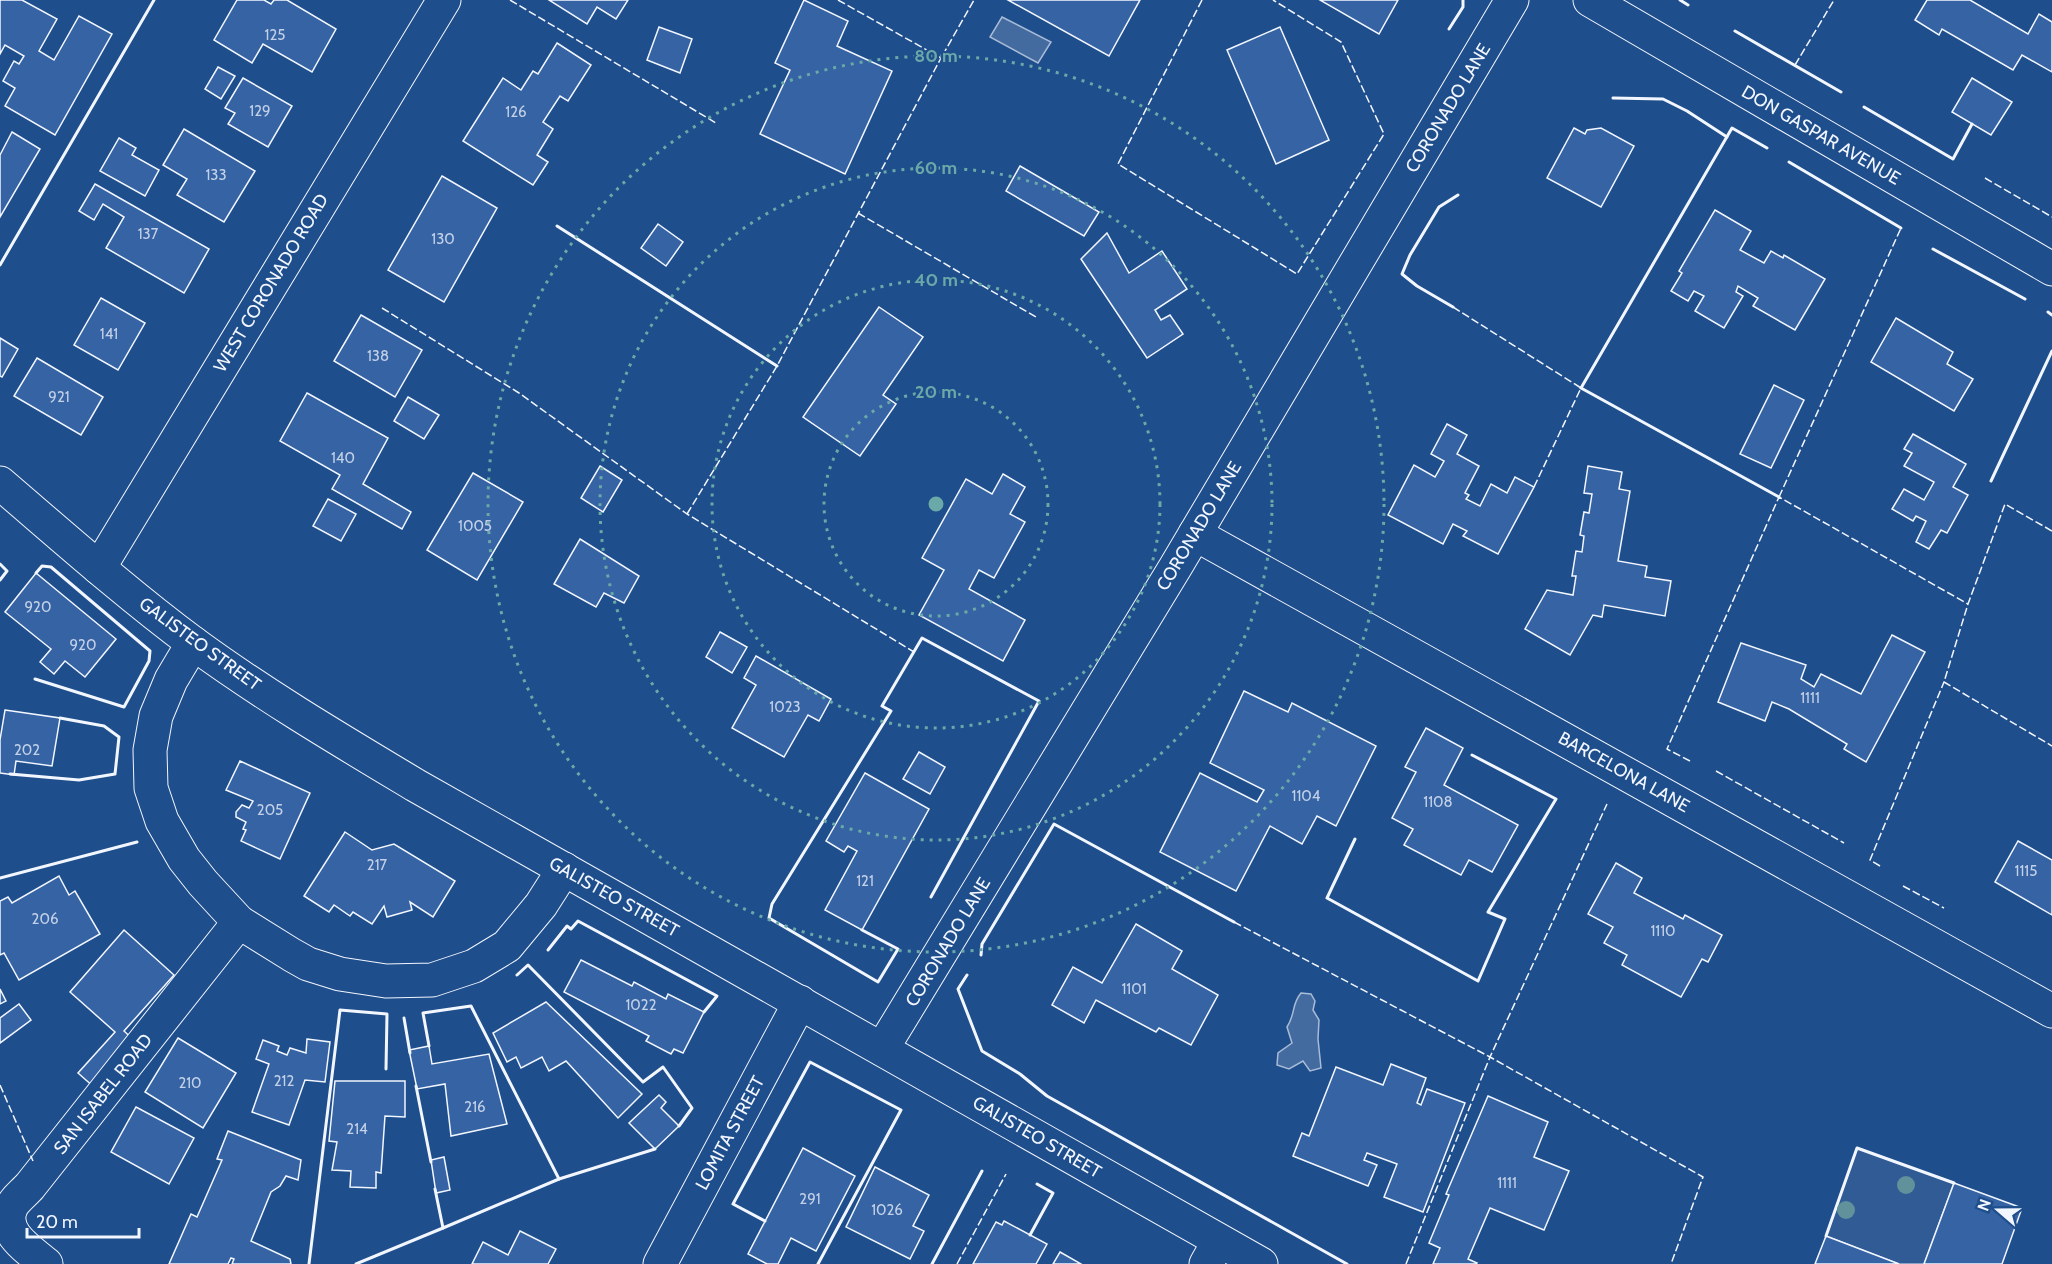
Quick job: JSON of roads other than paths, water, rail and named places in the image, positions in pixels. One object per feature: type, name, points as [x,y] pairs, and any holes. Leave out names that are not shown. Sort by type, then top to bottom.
[{"type":"street","name":"WEST CORONADO ROAD","points":[[99,568],[444,0]]},
{"type":"street","name":"CORONADO LANE","points":[[882,1049],[1195,534],[1512,0]]},
{"type":"street","name":"DON GASPAR AVENUE","points":[[1590,0],[2052,269]]},
{"type":"street","name":"GALISTEO STREET","points":[[0,483],[99,568],[193,643],[368,757],[882,1049],[1213,1252],[1261,1264]]},
{"type":"street","name":"BARCELONA LANE","points":[[1195,534],[2052,1011]]},
{"type":"street","points":[[193,643],[171,680],[156,716],[150,750],[152,788],[162,821],[184,859],[239,922],[308,964],[340,974],[386,981],[432,980],[474,966],[507,946],[541,905],[564,869]]},
{"type":"street","name":"SAN ISABEL ROAD","points":[[46,1264],[14,1237],[8,1220],[10,1208],[30,1186],[239,922]]},
{"type":"street","name":"LOMITA STREET","points":[[660,1264],[800,1002]]}]
